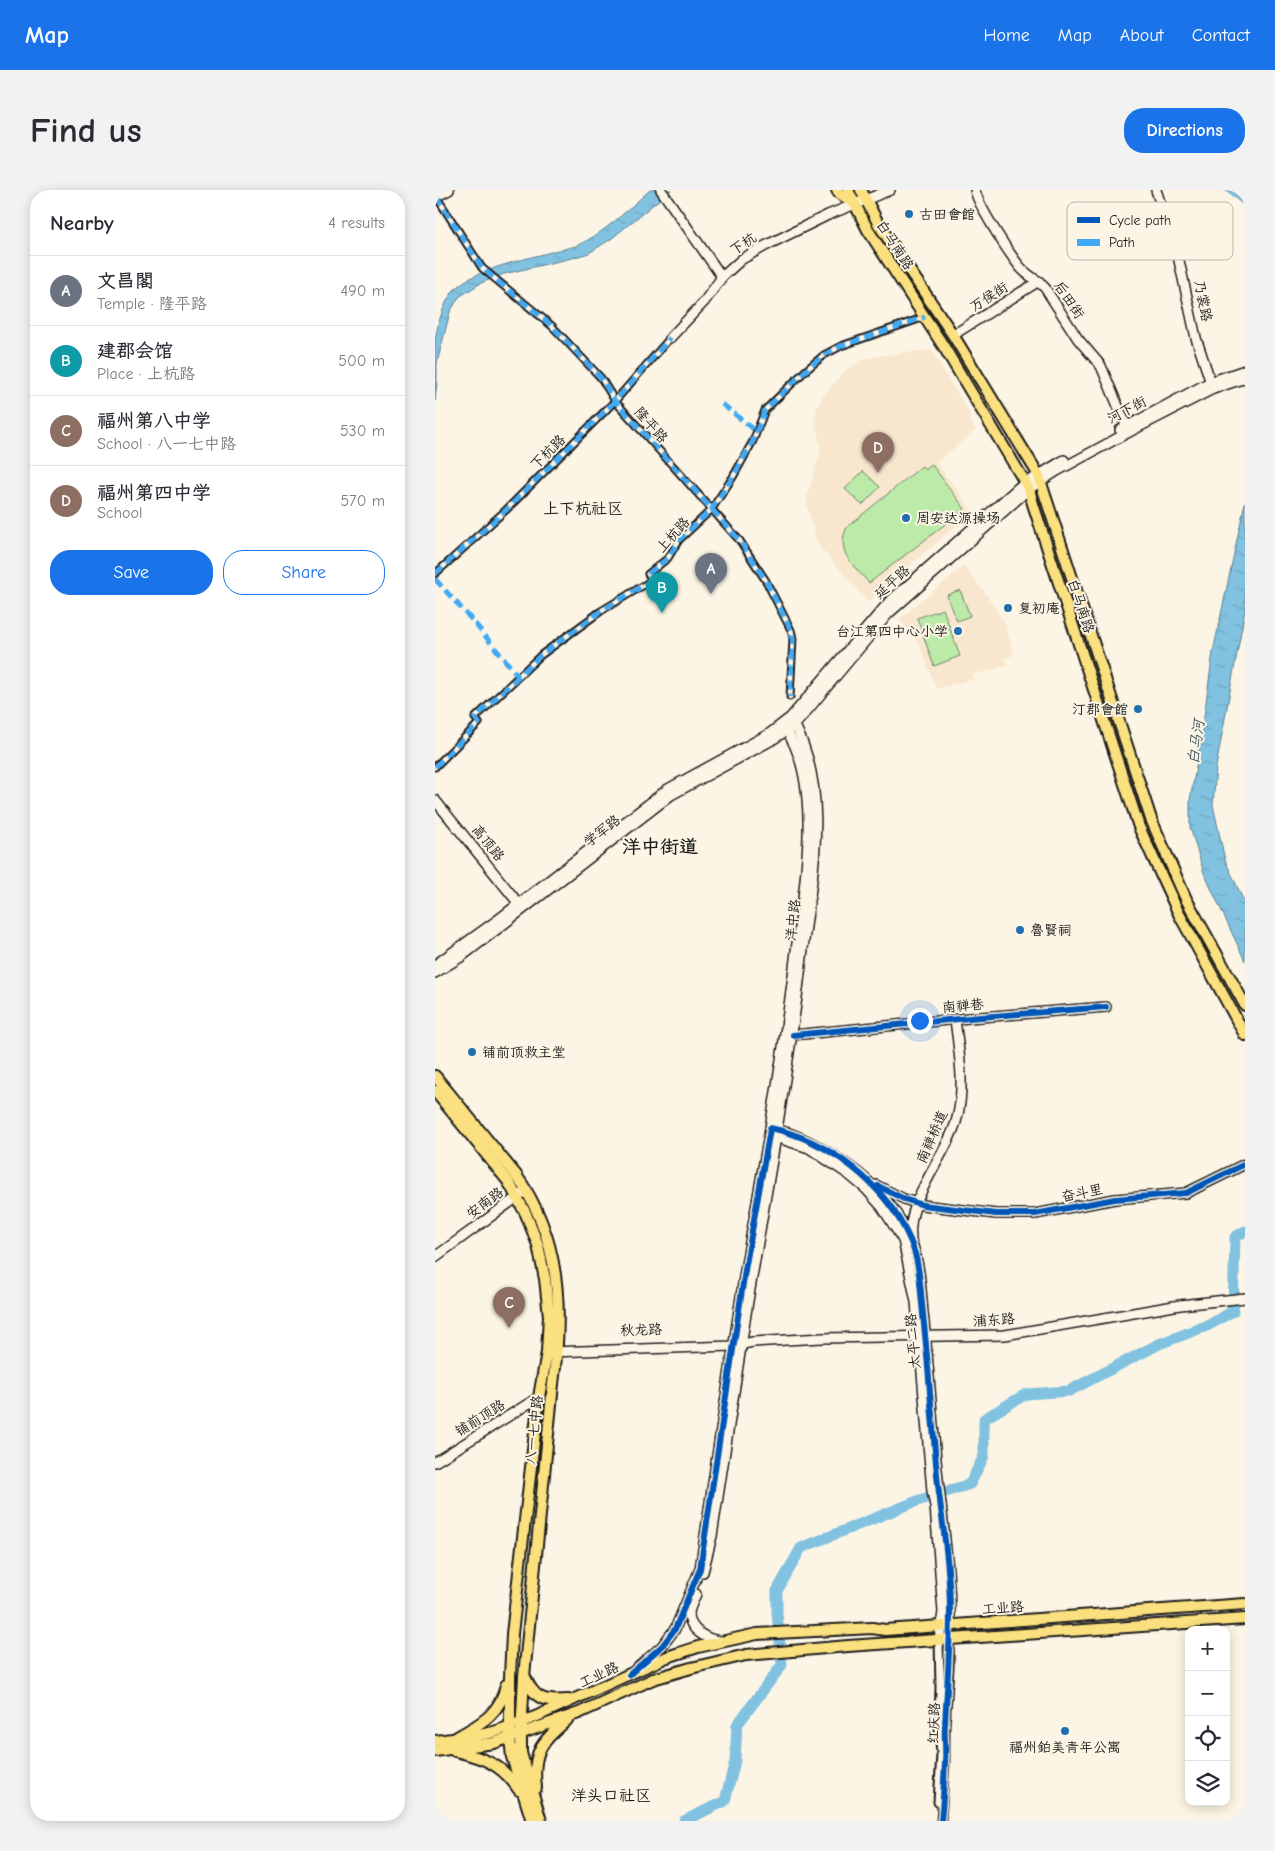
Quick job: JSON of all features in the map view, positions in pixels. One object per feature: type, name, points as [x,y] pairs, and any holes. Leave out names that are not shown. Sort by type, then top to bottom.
[{"type":"main road","points":[[837,190],[855,203]]},
{"type":"main road","name":"白马南路","points":[[848,190],[868,230],[925,317],[1028,485],[1139,828],[1179,914],[1245,1035]]},
{"type":"main road","points":[[865,193],[879,225],[953,335],[1040,477],[1151,819],[1186,899],[1244,1002]]},
{"type":"main road","name":"八一七中路","points":[[435,1076],[517,1175],[522,1193]]},
{"type":"main road","name":"八一七中路","points":[[435,1091],[508,1181],[522,1193],[539,1217],[548,1240],[554,1268],[559,1306],[553,1349],[553,1384],[521,1722],[521,1753],[540,1816]]},
{"type":"main road","name":"八一七中路","points":[[532,1821],[512,1756],[510,1738],[510,1677],[512,1634],[539,1397],[553,1349]]},
{"type":"main road","name":"工业路","points":[[435,1741],[471,1738],[510,1726],[577,1700],[667,1657],[698,1647],[757,1634],[872,1628],[885,1630],[1245,1604]]},
{"type":"main road","name":"工业路","points":[[435,1752],[510,1738],[579,1713],[653,1679],[746,1655],[1245,1619]]},
{"type":"main road","points":[[524,1676],[534,1692],[544,1700],[577,1700]]},
{"type":"main road","points":[[454,1739],[491,1716],[501,1701],[510,1677]]},
{"type":"main road","points":[[540,1816],[534,1777],[535,1758],[549,1736],[567,1720],[579,1713]]},
{"type":"main road","points":[[452,1750],[496,1765],[513,1780],[523,1796]]},
{"type":"street","points":[[435,196],[449,190]]},
{"type":"street","points":[[661,190],[722,277]]},
{"type":"street","name":"下杭","points":[[670,338],[704,302],[722,277],[742,259],[828,214],[855,203],[865,193],[890,190]]},
{"type":"street","name":"后田街","points":[[975,190],[979,203],[1015,260],[1028,274],[1039,281],[1052,297],[1078,339],[1099,361],[1127,429]]},
{"type":"street","name":"乃裳路","points":[[1156,190],[1160,202]]},
{"type":"street","name":"隆平路","points":[[435,196],[482,268],[552,326],[601,378],[615,401],[744,546],[766,581],[791,630],[793,644],[790,697]]},
{"type":"street","name":"乃裳路","points":[[1179,260],[1196,338],[1211,386]]},
{"type":"street","name":"万侯街","points":[[953,335],[1039,281]]},
{"type":"street","name":"上杭路","points":[[435,768],[479,723],[475,718],[535,660],[601,611],[649,582],[651,578],[649,574],[668,558],[679,540],[711,510],[733,477],[753,441],[765,410],[805,371],[841,346],[925,317]]},
{"type":"street","name":"下杭路","points":[[435,574],[506,510],[615,401],[670,338]]},
{"type":"street","name":"河下街","points":[[1028,485],[1127,429],[1245,370]]},
{"type":"street","name":"河下街","points":[[1211,386],[1245,378]]},
{"type":"street","name":"延平路","points":[[789,724],[881,610],[1028,485]]},
{"type":"street","name":"学军路","points":[[435,965],[519,904],[668,789],[789,724]]},
{"type":"street","name":"学军路","points":[[435,973],[461,957],[671,796],[789,724]]},
{"type":"street","name":"洋中路","points":[[773,1132],[793,1035],[816,835],[815,803],[807,757],[789,724]]},
{"type":"street","name":"洋中路","points":[[773,1132],[808,845],[803,778],[789,724]]},
{"type":"street","name":"高顶路","points":[[435,800],[519,904]]},
{"type":"street","name":"南禅巷","points":[[793,1035],[955,1019],[1106,1007]]},
{"type":"street","name":"南禅桥道","points":[[912,1244],[911,1225],[917,1204],[951,1137],[959,1110],[961,1077],[955,1019]]},
{"type":"street","points":[[629,1675],[663,1646],[675,1629],[699,1569],[773,1132]]},
{"type":"street","name":"太平二路","points":[[773,1132],[796,1135],[815,1143],[867,1180],[884,1197],[895,1212],[912,1244],[919,1270],[922,1337],[945,1626]]},
{"type":"street","name":"太平二路","points":[[773,1132],[809,1148],[840,1168],[866,1189],[888,1215],[903,1240],[922,1337]]},
{"type":"street","name":"奋斗里","points":[[867,1180],[917,1204],[996,1214],[1035,1214],[1115,1199],[1186,1193],[1245,1164]]},
{"type":"street","name":"安南路","points":[[435,1257],[522,1193]]},
{"type":"street","name":"浦东路","points":[[737,1343],[838,1337],[922,1337],[1016,1333],[1180,1305],[1244,1298]]},
{"type":"street","points":[[726,1641],[713,1641],[704,1636],[695,1629],[689,1614],[707,1560],[737,1343]]},
{"type":"street","name":"秋龙路","points":[[553,1349],[737,1343]]},
{"type":"street","name":"铺前顶路","points":[[435,1462],[539,1397]]},
{"type":"street","name":"太平二路","points":[[935,1489],[943,1514],[945,1626]]},
{"type":"street","points":[[939,1640],[945,1626]]},
{"type":"street","name":"红庆路","points":[[941,1821],[950,1639],[945,1626]]},
{"type":"street","name":"红庆路","points":[[936,1821],[941,1754],[939,1728],[939,1640]]},
{"type":"shaded area","points":[[931,350],[969,413],[970,421],[976,430],[936,463],[973,511],[868,602],[818,545],[807,506],[807,496],[820,453],[815,418],[816,410],[822,397],[847,369],[861,360],[877,356]]},
{"type":"shaded area","name":"台江第四中心小学","points":[[964,566],[983,590],[1006,625],[1014,655],[1005,658],[1007,666],[973,675],[974,679],[936,689],[919,643],[899,619]]},
{"type":"green space","name":"周安达源操场","points":[[932,465],[965,509],[869,583],[847,558],[844,551],[844,536],[847,527],[922,466],[925,470]]},
{"type":"green space","points":[[863,471],[880,487],[862,505],[845,489]]},
{"type":"green space","points":[[960,590],[970,616],[957,621],[947,595]]},
{"type":"green space","points":[[943,609],[960,656],[934,666],[917,618]]},
{"type":"water","points":[[650,190],[671,190],[611,239],[589,253],[504,274],[481,283],[459,297],[450,312],[437,363],[435,401],[436,333],[445,305],[457,287],[466,280],[496,268],[576,246],[587,241],[606,228]]},
{"type":"water","points":[[1225,190],[1245,190],[1245,206]]},
{"type":"water","points":[[1245,502],[1245,610],[1216,767],[1213,805],[1225,860],[1245,904],[1245,961],[1204,873],[1190,827],[1190,800],[1213,652]]},
{"type":"waterway","points":[[684,1821],[725,1801],[735,1761],[737,1725],[782,1665],[777,1591],[801,1548],[917,1501],[970,1484],[984,1456],[984,1419],[1026,1394],[1069,1391],[1159,1344],[1209,1325],[1233,1311],[1235,1237],[1245,1231]]},
{"type":"marked path","points":[[436,196],[482,268],[552,326],[601,378],[615,401],[740,541],[766,581],[791,630],[793,638],[790,697]]},
{"type":"marked path","points":[[435,767],[479,723],[475,718],[541,655],[601,611],[649,582],[651,578],[648,574],[668,558],[679,540],[711,510],[733,477],[753,441],[765,410],[805,371],[824,355],[841,346],[925,317]]},
{"type":"marked path","points":[[435,574],[506,510],[615,401],[670,338]]},
{"type":"marked path","points":[[722,404],[756,431]]},
{"type":"marked path","points":[[435,579],[518,676]]},
{"type":"cycle path","points":[[793,1035],[1106,1007]]},
{"type":"cycle path","points":[[629,1675],[662,1646],[675,1629],[700,1569],[745,1270],[770,1128],[792,1134],[834,1154],[871,1184],[900,1220],[910,1240],[917,1263],[921,1288],[937,1474],[950,1596],[941,1821]]},
{"type":"cycle path","points":[[878,1186],[904,1199],[923,1205],[996,1214],[1035,1214],[1115,1199],[1186,1193],[1245,1164]]},
{"type":"place","name":"古田會館","points":[[909,214]]},
{"type":"place","name":"福州第四中学","points":[[878,473]]},
{"type":"place","name":"周安达源操场","points":[[906,518]]},
{"type":"place","name":"文昌閣","points":[[711,594]]},
{"type":"place","name":"复初庵","points":[[1008,608]]},
{"type":"place","name":"建郡会馆","points":[[662,613]]},
{"type":"place","name":"台江第四中心小学","points":[[958,631]]},
{"type":"place","name":"汀郡會館","points":[[1138,709]]},
{"type":"place","name":"魯賢祠","points":[[1020,930]]},
{"type":"place","name":"铺前顶救主堂","points":[[472,1052]]},
{"type":"place","name":"福州第八中学","points":[[509,1328]]},
{"type":"place","name":"福州鉑美青年公寓","points":[[1065,1731]]},
{"type":"district","name":"上下杭社区","points":[[583,509]]},
{"type":"district","name":"洋中街道","points":[[660,847]]},
{"type":"district","name":"洋头口社区","points":[[611,1796]]},
{"type":"water label","name":"白马河","points":[[1196,742]]}]
